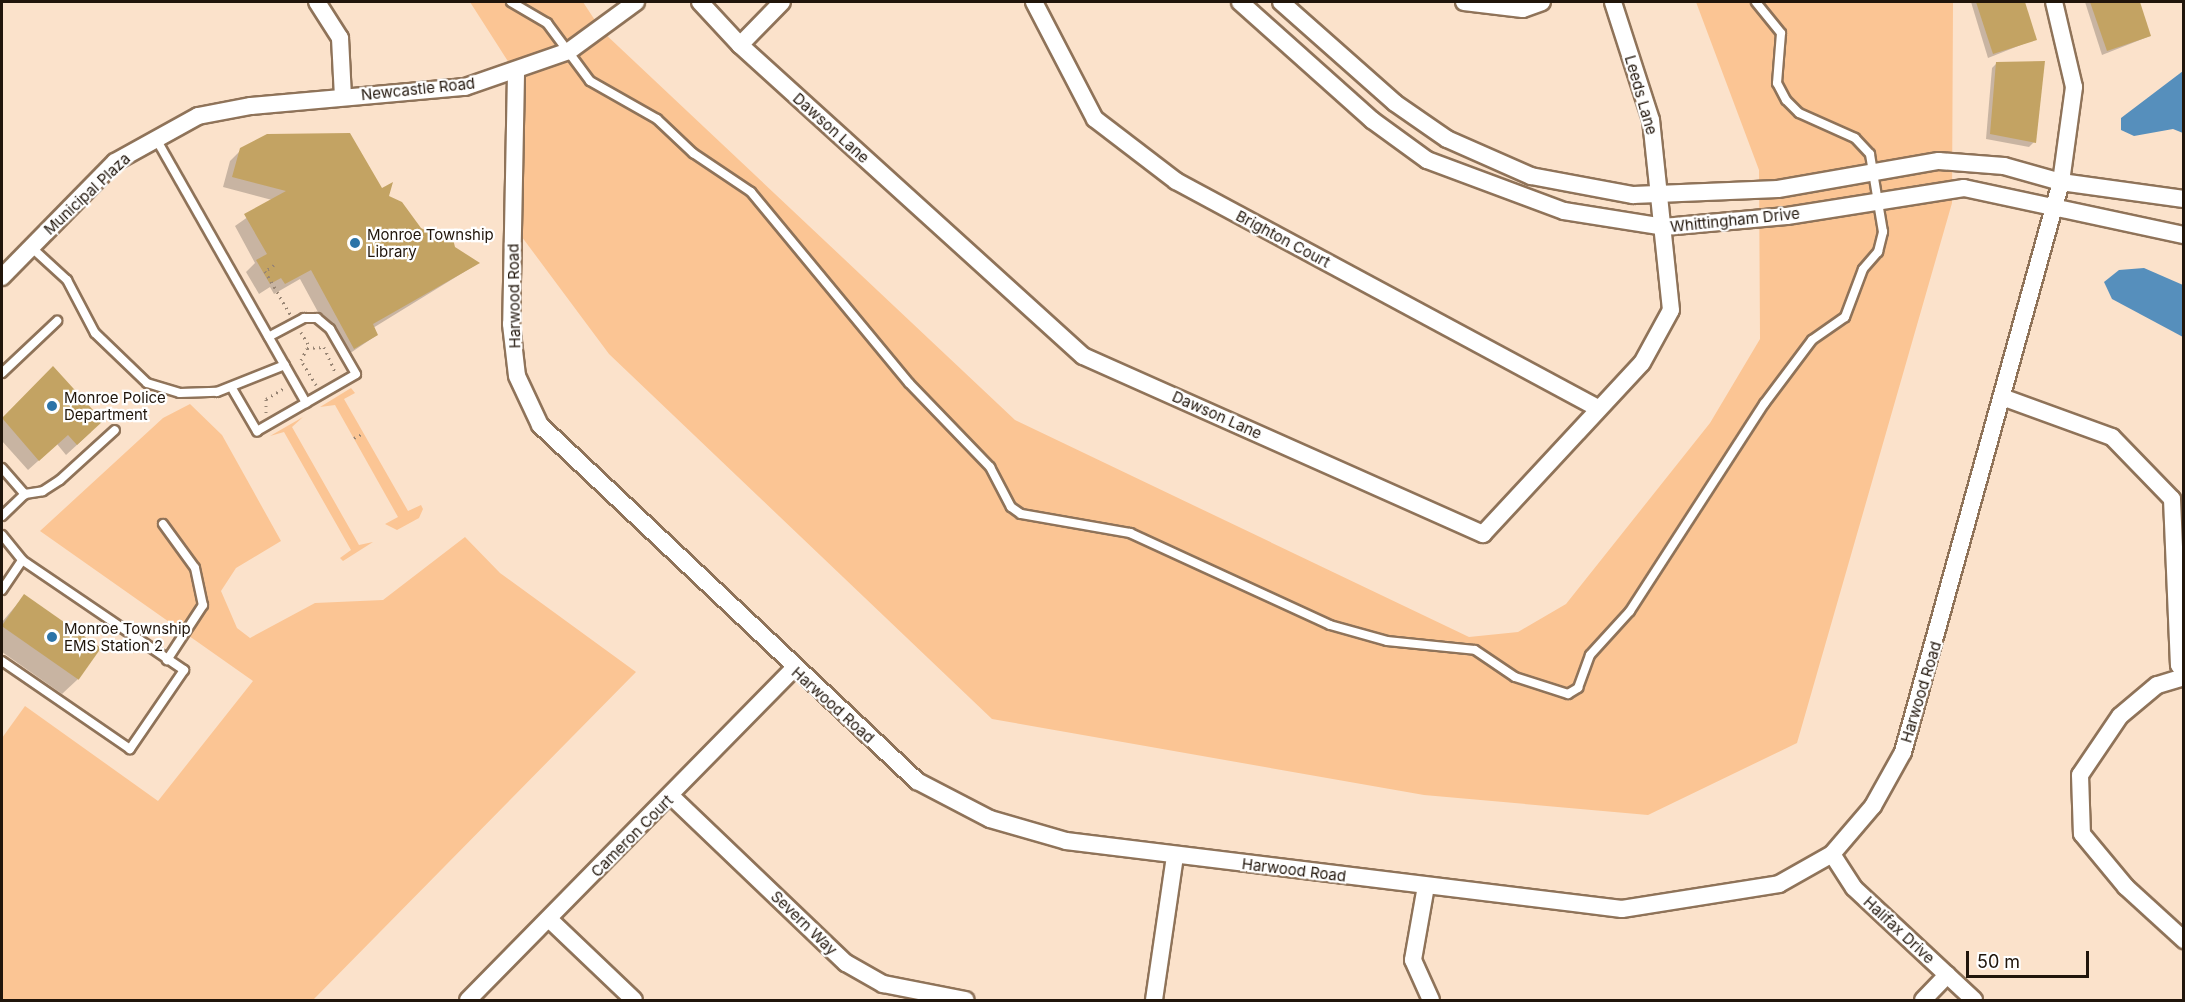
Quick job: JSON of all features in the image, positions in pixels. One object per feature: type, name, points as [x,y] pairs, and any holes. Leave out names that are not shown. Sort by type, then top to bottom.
[{"type":"street","name":"Newcastle Road","points":[[250,106],[465,87],[516,74],[567,52],[636,2]]},
{"type":"street","name":"Dawson Lane","points":[[700,2],[740,45],[1083,356],[1483,534],[1597,408],[1642,363],[1671,310],[1664,227]]},
{"type":"street","points":[[740,45],[782,2]]},
{"type":"street","name":"Brighton Court","points":[[1035,2],[1095,119],[1176,181],[1597,408]]},
{"type":"street","name":"Whittingham Drive","points":[[1240,2],[1372,120],[1427,160],[1564,211],[1664,227],[1964,188],[2184,235]]},
{"type":"street","name":"Whittingham Drive","points":[[1281,2],[1395,103],[1447,140],[1532,176],[1633,195],[1662,194],[1778,189],[1872,170],[1939,161],[2004,166],[2061,182],[2184,199]]},
{"type":"street","points":[[1464,2],[1523,9],[1542,2]]},
{"type":"street","name":"Leeds Lane","points":[[1612,2],[1651,120],[1662,194],[1664,227]]},
{"type":"street","name":"Harwood Road","points":[[516,74],[511,324],[517,376],[540,425],[793,669],[917,781],[990,819],[1066,841],[1622,909],[1779,884],[1832,854],[1873,806],[1903,752],[2061,182],[2074,87],[2054,2]]},
{"type":"street","points":[[324,4],[340,38],[343,97]]},
{"type":"street","name":"Municipal Plaza","points":[[2,277],[115,162],[154,136],[198,116],[250,106]]},
{"type":"street","points":[[2001,397],[2112,437],[2172,499],[2179,665],[2184,672]]},
{"type":"street","name":"Cameron Court","points":[[468,1000],[671,796],[793,669]]},
{"type":"street","points":[[2184,677],[2157,685],[2120,716],[2080,775],[2082,834],[2126,887],[2184,940]]},
{"type":"street","name":"Severn Way","points":[[671,796],[846,963],[883,984],[965,1000]]},
{"type":"street","name":"Halifax Drive","points":[[1832,854],[1854,888],[1974,1000]]},
{"type":"street","points":[[1154,1000],[1175,856]]},
{"type":"street","points":[[1426,886],[1413,960],[1431,1000]]},
{"type":"street","points":[[549,920],[634,1000]]},
{"type":"street","points":[[1923,1000],[1947,975]]},
{"type":"lane","points":[[511,2],[547,23],[590,81],[657,119],[693,153],[751,192],[909,383],[990,467],[1011,507],[1021,514],[1130,533],[1330,625],[1388,640],[1475,650],[1515,677],[1562,693],[1578,688],[1590,655],[1630,611],[1770,395],[1812,340],[1838,325],[1852,307],[1863,269],[1881,242],[1870,154],[1855,138],[1799,112],[1786,100],[1777,83],[1781,33],[1756,2]]},
{"type":"lane","points":[[154,136],[306,403]]},
{"type":"lane","points":[[31,247],[68,280],[95,333],[147,383],[180,393],[233,390],[285,365]]},
{"type":"lane","points":[[233,390],[257,431],[356,374],[324,322],[309,317],[269,337]]},
{"type":"lane","points":[[2,373],[57,321]]},
{"type":"lane","points":[[2,516],[25,494],[44,491],[60,480],[115,430]]},
{"type":"lane","points":[[2,468],[25,494]]},
{"type":"lane","points":[[163,524],[195,568],[204,605],[167,660]]},
{"type":"lane","points":[[2,535],[22,560],[183,670],[130,749],[2,661]]},
{"type":"lane","points":[[2,590],[22,560]]},
{"type":"path","points":[[274,265],[265,271],[309,346]]},
{"type":"path","points":[[309,346],[302,360],[310,372],[318,395]]},
{"type":"path","points":[[309,346],[324,347],[329,366],[344,381]]},
{"type":"path","points":[[271,422],[266,399],[310,372]]},
{"type":"path","points":[[354,438],[364,433]]},
{"type":"shaded area","points":[[470,2],[583,2],[602,31],[1015,420],[1469,637],[1518,632],[1566,604],[1710,423],[1760,339],[1759,170],[1696,2],[1953,2],[1952,203],[1797,743],[1648,815],[1424,795],[992,719],[609,354],[513,225],[516,74]]},
{"type":"shaded area","points":[[351,388],[355,393],[344,399],[408,511],[421,505],[423,509],[419,518],[397,530],[385,524],[398,517],[335,405],[320,407]]},
{"type":"shaded area","points":[[190,404],[222,435],[281,541],[236,568],[221,591],[237,628],[250,638],[315,603],[383,600],[465,537],[500,573],[636,672],[313,1000],[2,1000],[2,738],[25,706],[158,801],[253,681],[40,531],[163,418]]},
{"type":"shaded area","points":[[303,417],[292,427],[359,545],[373,542],[343,561],[340,558],[351,550],[284,432],[270,436]]},
{"type":"water","points":[[2183,71],[2183,133],[2173,129],[2134,136],[2121,130],[2121,118]]},
{"type":"water","points":[[2144,268],[2183,285],[2183,337],[2112,299],[2104,282],[2119,270]]},
{"type":"building","points":[[1976,2],[2025,2],[2037,40],[1993,54]]},
{"type":"building","points":[[2090,2],[2140,2],[2151,36],[2107,51]]},
{"type":"building","points":[[2045,61],[2036,143],[1990,134],[1996,62]]},
{"type":"building","name":"Monroe Township Library","points":[[350,133],[382,188],[393,182],[389,196],[402,202],[421,228],[434,235],[452,235],[455,247],[480,263],[373,324],[378,335],[354,349],[311,270],[285,284],[281,278],[270,284],[256,260],[267,254],[244,214],[286,191],[232,177],[240,148],[267,134]]},
{"type":"building","name":"Monroe Police Department","points":[[53,366],[103,421],[77,445],[68,435],[39,461],[2,418]]},
{"type":"building","name":"Monroe Township EMS Station 2","points":[[24,594],[101,648],[79,680],[2,626]]},
{"type":"place","name":"Monroe Township Library","points":[[355,243]]},
{"type":"place","name":"Monroe Police Department","points":[[52,406]]},
{"type":"place","name":"Monroe Township EMS Station 2","points":[[52,637]]}]
